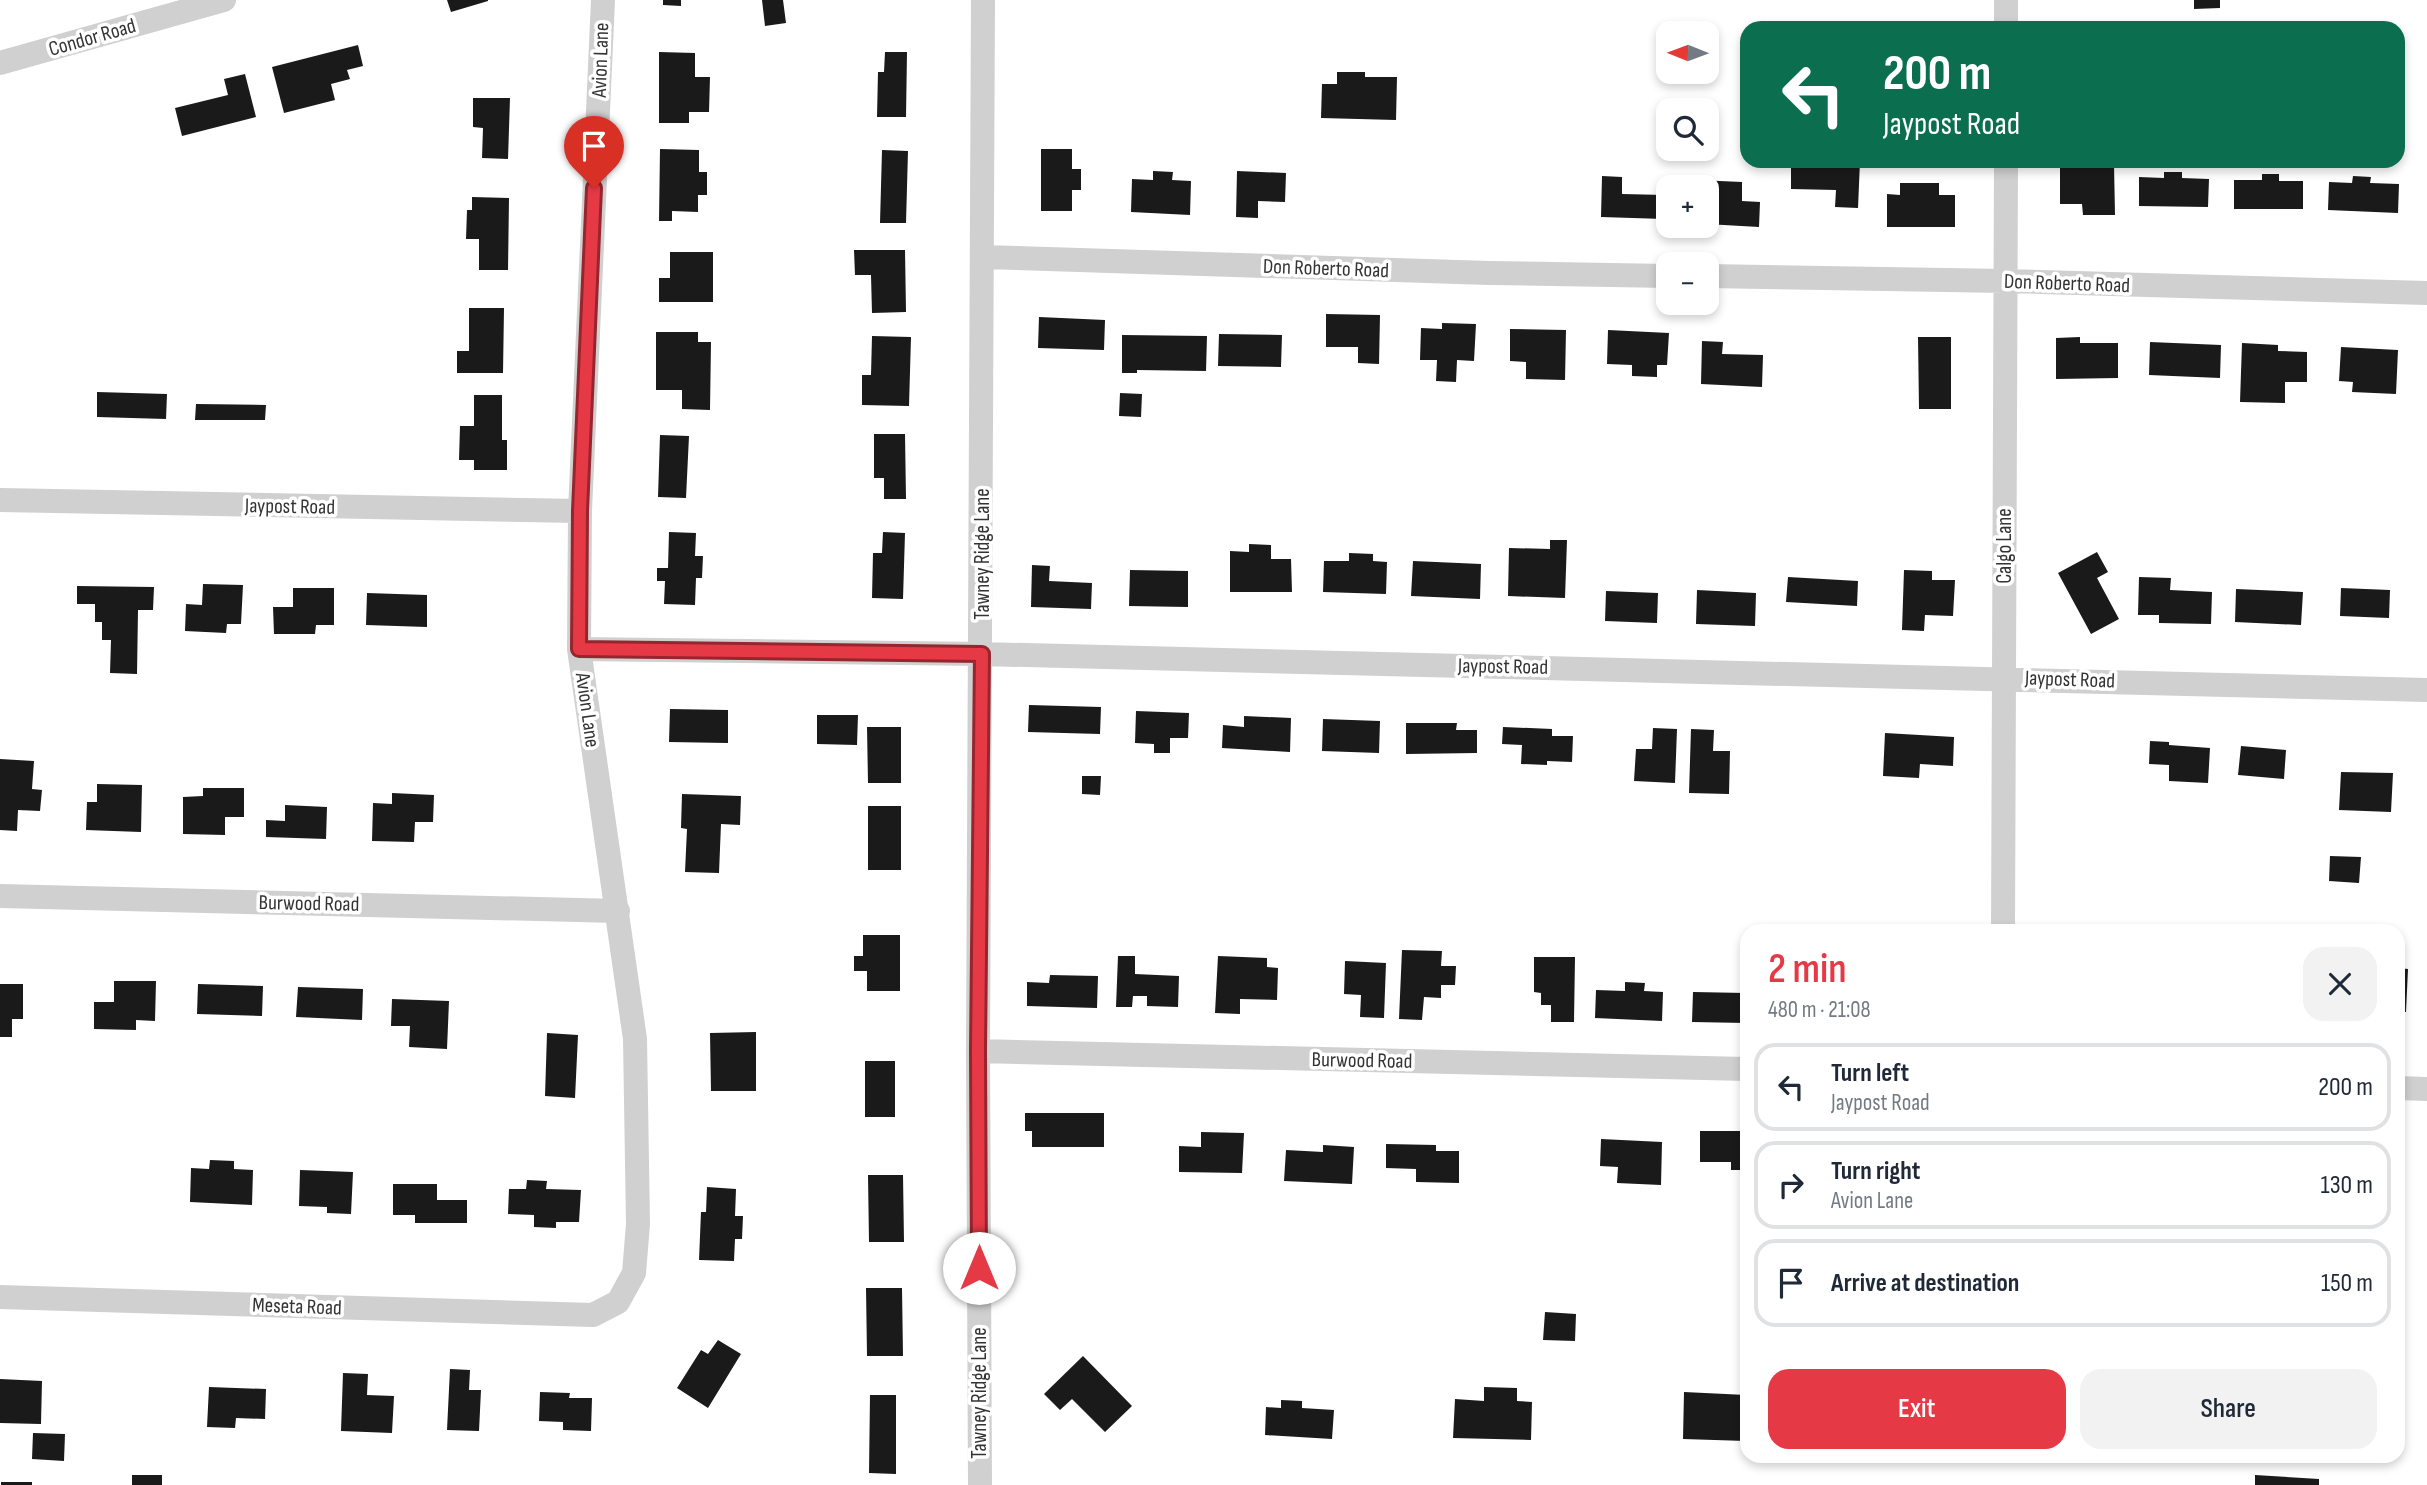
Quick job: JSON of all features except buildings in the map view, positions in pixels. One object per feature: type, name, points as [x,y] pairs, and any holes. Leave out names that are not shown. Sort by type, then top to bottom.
[{"type":"street","name":"Condor Road","points":[[0,63],[224,0]]},
{"type":"street","name":"Avion Lane","points":[[593,1315],[618,1301],[634,1273],[638,1224],[635,1039],[579,649],[580,511],[603,0]]},
{"type":"street","name":"Tawney Ridge Lane","points":[[980,1485],[978,1051],[984,257],[983,0]]},
{"type":"street","points":[[2006,0],[2006,21]]},
{"type":"street","name":"Calgo Lane","points":[[2003,924],[2006,168]]},
{"type":"street","name":"Don Roberto Road","points":[[984,257],[1656,276]]},
{"type":"street","name":"Don Roberto Road","points":[[1719,276],[2427,293]]},
{"type":"street","name":"Jaypost Road","points":[[0,500],[580,511]]},
{"type":"street","name":"Jaypost Road","points":[[579,649],[982,654],[2003,677],[2427,690]]},
{"type":"street","name":"Burwood Road","points":[[0,896],[618,911]]},
{"type":"street","name":"Burwood Road","points":[[978,1051],[1740,1069]]},
{"type":"street","points":[[2405,1088],[2427,1089]]},
{"type":"street","name":"Meseta Road","points":[[0,1297],[593,1315]]},
{"type":"route","points":[[594,188],[580,511],[579,649],[982,654],[979,1268]]}]
